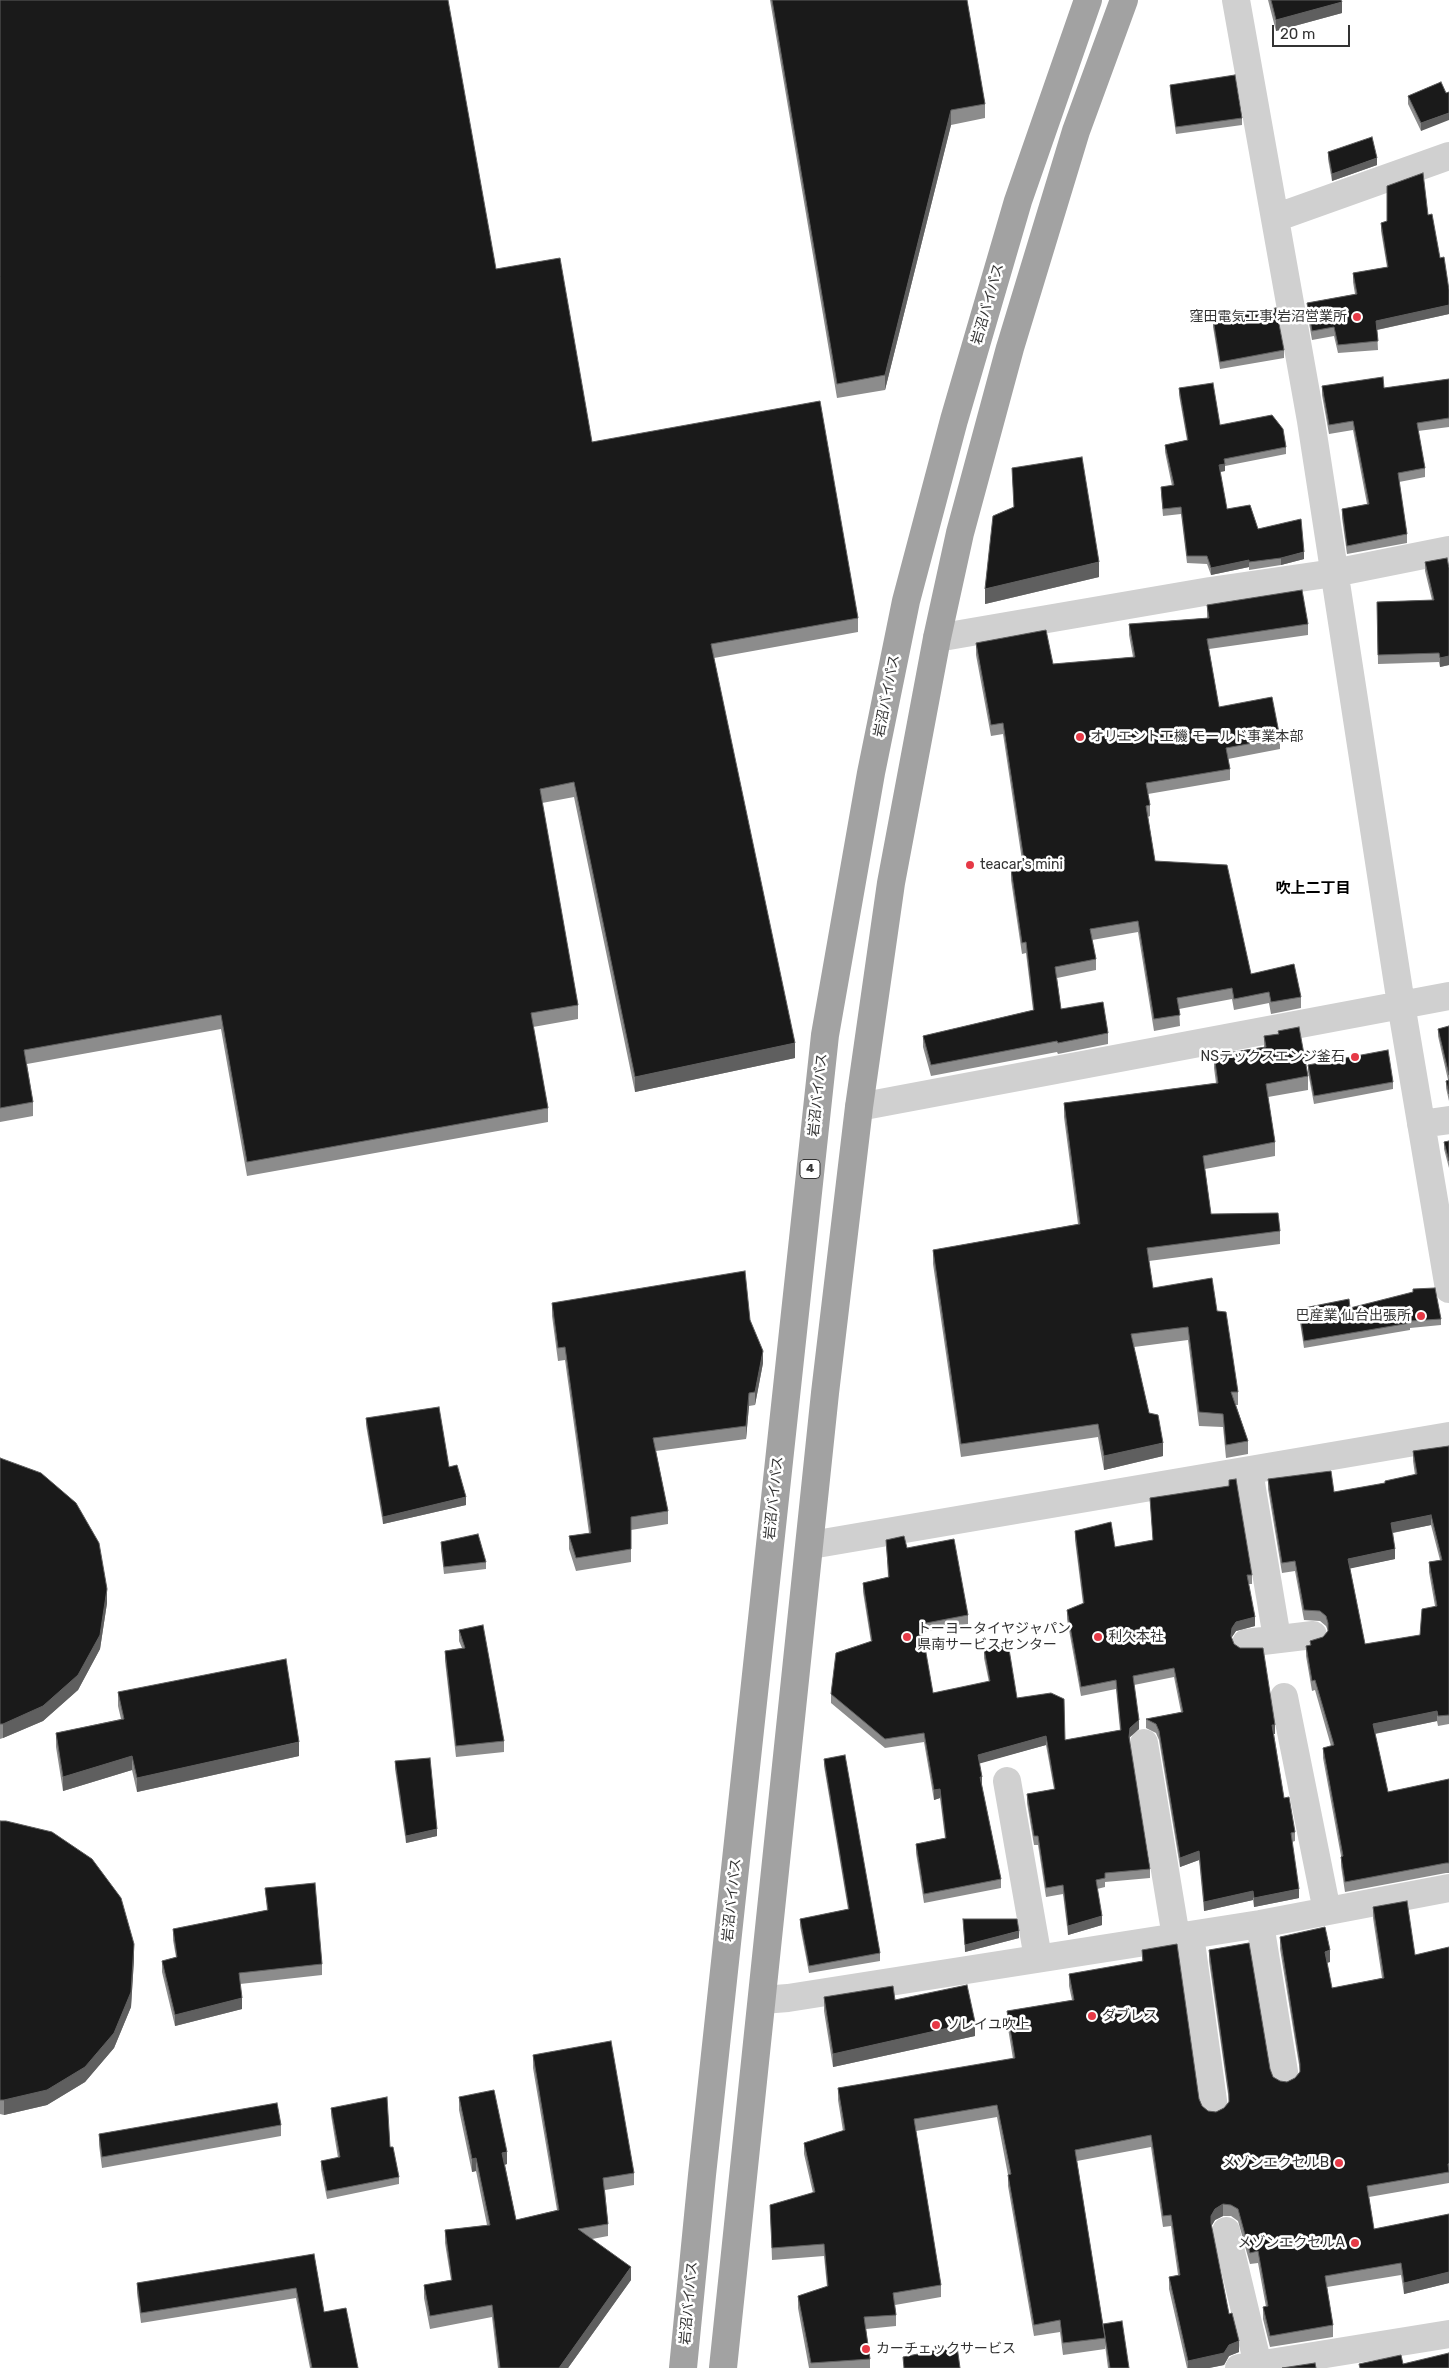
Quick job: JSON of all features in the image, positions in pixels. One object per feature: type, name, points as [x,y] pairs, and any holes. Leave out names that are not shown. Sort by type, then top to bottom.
[{"type":"highway","name":"岩沼バイパス","points":[[683,2368],[824,1035],[871,773],[906,601],[954,420],[1018,201],[1088,0]]},
{"type":"highway","points":[[723,2368],[811,1545],[825,1393],[859,1107],[891,883],[937,638],[960,533],[1010,348],[1076,131],[1124,0]]},
{"type":"street","points":[[1236,0],[1311,421],[1401,1004],[1421,1124],[1443,1223],[1449,1289]]},
{"type":"street","points":[[1275,218],[1449,156]]},
{"type":"street","points":[[937,638],[1200,593],[1334,573],[1449,550]]},
{"type":"street","points":[[859,1107],[1449,996]]},
{"type":"street","points":[[1421,1124],[1449,1120]]},
{"type":"street","points":[[811,1545],[1449,1436]]},
{"type":"street","points":[[1249,1471],[1277,1638]]},
{"type":"street","points":[[1246,1643],[1313,1635]]},
{"type":"street","points":[[1284,1697],[1328,1911]]},
{"type":"street","points":[[1144,1743],[1183,1936],[1214,2108]]},
{"type":"street","points":[[1007,1781],[1038,1958]]},
{"type":"street","points":[[762,2000],[788,1998],[1260,1924],[1449,1888]]},
{"type":"street","points":[[1260,1924],[1285,2078]]},
{"type":"street","points":[[1226,2231],[1244,2367],[1449,2334]]},
{"type":"building","points":[[0,0],[448,0],[496,269],[560,258],[592,442],[820,401],[858,618],[711,644],[795,1043],[635,1077],[574,782],[540,789],[578,1005],[531,1013],[548,1108],[247,1162],[221,1015],[24,1050],[33,1102],[0,1108]]},
{"type":"building","points":[[772,0],[967,0],[985,104],[951,110],[885,375],[837,384]]},
{"type":"building","points":[[1271,0],[1341,0],[1342,2],[1276,20]]},
{"type":"building","points":[[1235,75],[1242,118],[1176,127],[1170,85]]},
{"type":"building","points":[[1441,82],[1446,93],[1449,92],[1449,113],[1421,123],[1408,96]]},
{"type":"building","points":[[1372,137],[1377,158],[1332,174],[1328,152]]},
{"type":"building","points":[[1423,173],[1428,215],[1432,214],[1440,258],[1444,257],[1449,290],[1449,305],[1376,321],[1378,341],[1338,345],[1334,327],[1312,331],[1307,303],[1357,294],[1353,273],[1388,267],[1381,223],[1387,221],[1387,186]]},
{"type":"building","points":[[1276,308],[1284,350],[1220,362],[1213,319]]},
{"type":"building","points":[[1383,377],[1384,388],[1449,379],[1449,418],[1417,423],[1425,468],[1398,473],[1407,534],[1347,546],[1342,509],[1369,504],[1353,421],[1329,425],[1322,386]]},
{"type":"building","points":[[1213,383],[1220,425],[1272,415],[1283,429],[1286,447],[1224,459],[1225,464],[1219,465],[1227,509],[1250,505],[1258,529],[1301,519],[1304,552],[1281,558],[1249,562],[1249,560],[1211,568],[1207,556],[1187,556],[1181,507],[1163,509],[1161,487],[1174,485],[1165,445],[1188,440],[1179,388]]},
{"type":"building","points":[[1082,457],[1099,562],[985,589],[993,516],[1014,507],[1012,468]]},
{"type":"building","points":[[1447,558],[1449,568],[1449,656],[1440,658],[1439,653],[1378,655],[1377,602],[1434,600],[1425,562]]},
{"type":"building","points":[[1302,590],[1308,624],[1207,639],[1219,707],[1272,697],[1280,738],[1226,748],[1230,769],[1146,783],[1150,805],[1146,806],[1155,861],[1227,865],[1251,974],[1294,964],[1301,997],[1271,1002],[1269,992],[1234,999],[1232,988],[1177,998],[1180,1015],[1154,1019],[1138,921],[1090,929],[1096,959],[1055,967],[1061,1009],[1103,1002],[1108,1033],[931,1065],[923,1036],[1034,1010],[1026,942],[1022,943],[1011,869],[1025,867],[1003,723],[991,725],[976,643],[1046,630],[1053,664],[1135,657],[1129,624],[1209,618],[1207,605]]},
{"type":"building","points":[[1449,1026],[1449,1075],[1438,1029]]},
{"type":"building","points":[[1299,1027],[1308,1076],[1266,1084],[1275,1142],[1203,1156],[1211,1214],[1278,1213],[1280,1231],[1147,1248],[1153,1288],[1212,1278],[1217,1311],[1226,1312],[1238,1392],[1231,1392],[1248,1441],[1226,1445],[1223,1414],[1199,1412],[1188,1327],[1131,1334],[1149,1413],[1158,1415],[1163,1443],[1104,1456],[1098,1424],[961,1444],[933,1250],[1080,1224],[1064,1103],[1218,1083],[1214,1055],[1266,1047],[1264,1036],[1279,1034],[1278,1031]]},
{"type":"building","points":[[1388,1050],[1393,1082],[1314,1096],[1308,1065]]},
{"type":"building","points":[[1449,1080],[1449,1094],[1446,1081]]},
{"type":"building","points":[[1449,1141],[1449,1161],[1444,1142]]},
{"type":"building","points":[[745,1271],[750,1320],[763,1351],[755,1392],[749,1393],[746,1426],[653,1438],[668,1511],[631,1517],[631,1549],[576,1558],[569,1536],[591,1533],[565,1347],[558,1348],[552,1303]]},
{"type":"building","points":[[1435,1288],[1441,1319],[1409,1321],[1410,1323],[1304,1341],[1299,1309],[1349,1299],[1350,1308],[1413,1292],[1413,1289]]},
{"type":"building","points":[[439,1407],[449,1467],[457,1465],[466,1497],[383,1517],[366,1418]]},
{"type":"building","points":[[1449,1446],[1449,1715],[1438,1716],[1437,1711],[1373,1724],[1388,1792],[1449,1779],[1449,1863],[1345,1882],[1341,1857],[1343,1856],[1323,1748],[1334,1745],[1315,1680],[1312,1681],[1306,1646],[1311,1645],[1310,1641],[1323,1637],[1328,1631],[1328,1623],[1326,1616],[1320,1611],[1304,1610],[1295,1561],[1282,1563],[1268,1479],[1331,1471],[1334,1492],[1385,1483],[1385,1481],[1417,1474],[1413,1451]],"holes":[[[1431,1515],[1442,1560],[1429,1562],[1437,1606],[1422,1609],[1420,1635],[1365,1644],[1348,1559],[1395,1549],[1391,1523]]]},
{"type":"building","points":[[0,1458],[41,1473],[76,1503],[99,1543],[107,1589],[100,1635],[78,1675],[43,1706],[3,1724],[0,1724]]},
{"type":"building","points":[[1236,1479],[1252,1575],[1247,1575],[1255,1617],[1236,1622],[1232,1628],[1231,1636],[1234,1644],[1240,1648],[1263,1648],[1275,1725],[1272,1725],[1284,1798],[1289,1797],[1295,1832],[1291,1833],[1299,1889],[1254,1898],[1253,1891],[1204,1902],[1199,1851],[1180,1858],[1159,1731],[1156,1724],[1146,1719],[1183,1712],[1174,1668],[1133,1676],[1139,1720],[1130,1728],[1129,1737],[1150,1869],[1105,1873],[1105,1878],[1096,1880],[1102,1916],[1068,1926],[1063,1885],[1046,1888],[1038,1836],[1034,1836],[1027,1794],[1055,1789],[1046,1736],[978,1755],[982,1777],[980,1777],[1001,1879],[924,1894],[916,1844],[946,1838],[940,1789],[934,1790],[924,1733],[885,1739],[831,1694],[836,1653],[872,1641],[863,1583],[889,1577],[886,1540],[904,1536],[907,1548],[954,1539],[968,1615],[921,1624],[933,1693],[990,1681],[984,1649],[1008,1643],[1017,1698],[1051,1693],[1064,1699],[1065,1740],[1121,1730],[1116,1680],[1081,1687],[1067,1610],[1084,1603],[1075,1531],[1111,1522],[1115,1547],[1153,1540],[1150,1498],[1229,1486],[1229,1480]]},
{"type":"building","points":[[478,1534],[486,1562],[444,1567],[441,1542]]},
{"type":"building","points":[[483,1625],[504,1741],[456,1746],[445,1651],[465,1648],[459,1630]]},
{"type":"building","points":[[286,1659],[299,1742],[137,1778],[132,1756],[63,1777],[56,1733],[124,1719],[118,1692]]},
{"type":"building","points":[[845,1755],[880,1953],[809,1966],[800,1919],[849,1909],[824,1759]]},
{"type":"building","points":[[430,1758],[437,1829],[406,1836],[395,1761]]},
{"type":"building","points":[[0,1821],[52,1832],[92,1859],[121,1898],[134,1944],[131,1992],[114,2033],[85,2067],[47,2090],[4,2100],[0,2100]]},
{"type":"building","points":[[315,1883],[322,1964],[239,1973],[242,1998],[175,2015],[162,1961],[177,1957],[173,1929],[268,1910],[265,1888]]},
{"type":"building","points":[[1407,1901],[1415,1955],[1449,1947],[1449,2172],[1367,2186],[1374,2229],[1449,2214],[1449,2272],[1404,2283],[1401,2263],[1325,2276],[1333,2325],[1270,2336],[1263,2307],[1268,2306],[1258,2251],[1250,2253],[1238,2209],[1231,2205],[1223,2204],[1215,2209],[1211,2216],[1211,2223],[1229,2314],[1232,2313],[1239,2341],[1229,2345],[1224,2353],[1188,2361],[1169,2277],[1180,2275],[1171,2215],[1163,2216],[1151,2135],[1075,2150],[1105,2338],[1063,2343],[1060,2320],[1034,2325],[1008,2175],[1011,2174],[997,2105],[914,2119],[941,2285],[893,2293],[896,2315],[864,2317],[870,2359],[811,2363],[798,2296],[828,2286],[824,2244],[772,2248],[770,2205],[815,2192],[804,2143],[845,2130],[838,2088],[1015,2058],[1007,2011],[1074,2000],[1069,1974],[1143,1961],[1142,1950],[1177,1944],[1199,2099],[1202,2106],[1208,2111],[1216,2112],[1224,2108],[1229,2102],[1229,2094],[1209,1950],[1249,1943],[1270,2069],[1273,2077],[1287,2082],[1295,2078],[1300,2072],[1300,2064],[1280,1937],[1325,1927],[1330,1950],[1325,1952],[1332,1988],[1384,1978],[1373,1907]]},
{"type":"building","points":[[963,1919],[1017,1919],[1019,1931],[965,1945]]},
{"type":"building","points":[[967,1985],[975,2022],[833,2054],[824,1997],[893,1986],[895,2000]]},
{"type":"building","points":[[611,2041],[634,2173],[603,2178],[608,2224],[578,2229],[631,2267],[559,2368],[500,2368],[492,2305],[430,2316],[424,2285],[452,2280],[445,2230],[490,2225],[476,2158],[472,2159],[459,2097],[494,2090],[507,2152],[502,2153],[516,2220],[559,2210],[533,2055]]},
{"type":"building","points":[[387,2097],[390,2147],[393,2147],[399,2177],[327,2191],[321,2161],[340,2157],[331,2108]]},
{"type":"building","points":[[277,2103],[281,2125],[102,2157],[99,2134]]},
{"type":"building","points":[[314,2254],[324,2312],[346,2308],[358,2368],[312,2368],[296,2288],[141,2313],[137,2283]]},
{"type":"building","points":[[1122,2321],[1129,2368],[1110,2368],[1103,2324]]},
{"type":"building","points":[[957,2346],[960,2368],[904,2368],[903,2357]]},
{"type":"building","points":[[1449,2353],[1449,2368],[1360,2368],[1359,2364],[1401,2355],[1403,2364]]},
{"type":"building","points":[[1315,2363],[1316,2368],[1282,2368]]},
{"type":"place","name":"窪田電気工事 岩沼営業所","points":[[1357,317]]},
{"type":"place","name":"オリエント工機 モールド事業本部","points":[[1080,737]]},
{"type":"place","name":"teacar's mini","points":[[970,865]]},
{"type":"place","name":"NSテックスエンジ釜石","points":[[1355,1057]]},
{"type":"place","name":"巴産業 仙台出張所","points":[[1421,1316]]},
{"type":"place","name":"トーヨータイヤジャパン 県南サービスセンター","points":[[907,1637]]},
{"type":"place","name":"利久本社","points":[[1098,1637]]},
{"type":"place","name":"ダブレス","points":[[1092,2016]]},
{"type":"place","name":"ソレイユ吹上","points":[[936,2025]]},
{"type":"place","name":"メゾンエクセルB","points":[[1339,2163]]},
{"type":"place","name":"メゾンエクセルA","points":[[1355,2243]]},
{"type":"place","name":"カーチェックサービス","points":[[866,2349]]},
{"type":"district","name":"吹上二丁目","points":[[1313,889]]}]
